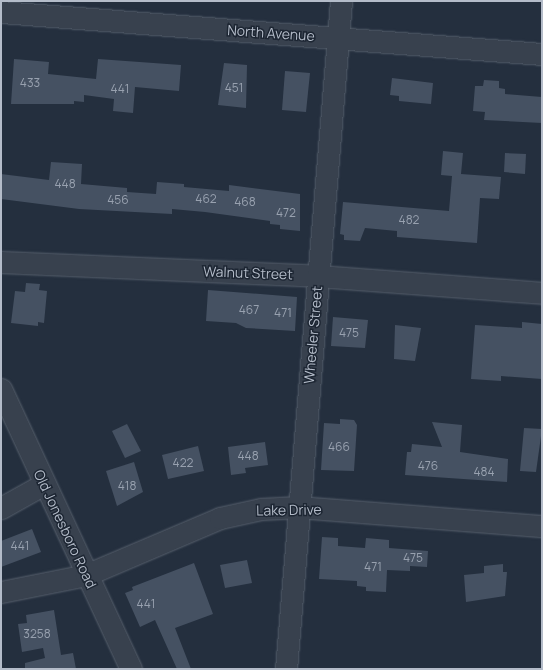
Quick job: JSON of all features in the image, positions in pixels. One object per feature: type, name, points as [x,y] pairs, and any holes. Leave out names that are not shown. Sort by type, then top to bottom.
[{"type":"street","name":"Wheeler Street","points":[[286,669],[341,1]]},
{"type":"street","name":"North Avenue","points":[[1,12],[70,9],[338,38],[542,54]]},
{"type":"street","name":"Walnut Street","points":[[1,262],[318,276],[542,293]]},
{"type":"street","name":"Old Jonesboro Road","points":[[1,389],[86,575],[131,669]]},
{"type":"street","points":[[1,508],[44,484]]},
{"type":"street","name":"Lake Drive","points":[[1,592],[86,575],[220,518],[261,509],[299,507],[542,526]]},
{"type":"building","points":[[14,59],[49,62],[48,74],[96,79],[98,59],[181,65],[179,91],[135,87],[133,113],[113,111],[114,99],[84,95],[84,102],[74,101],[74,104],[11,104]]},
{"type":"building","points":[[224,63],[247,65],[246,108],[218,105]]},
{"type":"building","points":[[285,71],[310,73],[306,112],[282,110]]},
{"type":"building","points":[[392,78],[433,83],[431,104],[399,101],[399,96],[390,95]]},
{"type":"building","points":[[484,80],[499,81],[499,88],[505,89],[505,94],[542,97],[542,123],[484,120],[485,112],[473,111],[475,86],[483,86]]},
{"type":"building","points":[[443,151],[463,153],[461,174],[501,177],[499,199],[480,198],[477,243],[397,237],[397,231],[365,228],[360,241],[344,240],[344,235],[340,234],[343,202],[449,211],[452,176],[441,175]]},
{"type":"building","points":[[505,153],[526,154],[525,174],[504,172]]},
{"type":"building","points":[[51,162],[82,164],[81,184],[127,188],[127,192],[156,194],[157,182],[184,184],[184,187],[229,191],[229,185],[300,194],[300,231],[280,229],[280,225],[270,224],[270,221],[205,212],[172,209],[172,214],[79,209],[1,199],[1,174],[49,180]]},
{"type":"building","points":[[26,283],[40,284],[39,290],[47,291],[44,323],[38,322],[38,326],[11,323],[15,291],[25,292]]},
{"type":"building","points":[[208,290],[297,297],[295,331],[246,328],[236,323],[206,321]]},
{"type":"building","points":[[333,317],[368,320],[365,348],[331,346]]},
{"type":"building","points":[[522,322],[542,324],[542,379],[501,376],[501,381],[471,379],[475,325],[522,328]]},
{"type":"building","points":[[395,325],[421,328],[415,361],[394,359]]},
{"type":"building","points":[[340,419],[354,420],[357,425],[354,471],[321,470],[324,423],[340,424]]},
{"type":"building","points":[[432,422],[462,425],[460,452],[508,459],[507,482],[405,475],[407,452],[411,452],[412,444],[442,447]]},
{"type":"building","points":[[127,424],[141,451],[125,458],[112,431]]},
{"type":"building","points":[[524,428],[542,429],[536,472],[520,471]]},
{"type":"building","points":[[265,442],[268,465],[245,468],[246,473],[231,475],[228,447]]},
{"type":"building","points":[[198,446],[204,471],[168,479],[162,455]]},
{"type":"building","points":[[134,462],[143,492],[117,506],[106,471]]},
{"type":"building","points":[[32,529],[41,552],[1,567],[1,541]]},
{"type":"building","points":[[322,537],[338,538],[338,546],[365,548],[366,538],[389,540],[389,548],[428,551],[427,567],[410,566],[410,571],[387,570],[386,592],[366,591],[366,587],[357,586],[357,581],[319,579]]},
{"type":"building","points":[[247,560],[252,583],[225,588],[220,565]]},
{"type":"building","points":[[194,563],[213,614],[175,628],[191,669],[177,669],[155,620],[140,627],[125,593],[133,590],[132,587]]},
{"type":"building","points":[[503,564],[503,572],[507,572],[505,596],[466,602],[464,575],[484,573],[484,566]]},
{"type":"building","points":[[54,610],[61,655],[73,653],[76,669],[25,669],[25,663],[45,658],[43,648],[22,652],[18,624],[27,623],[26,615]]}]
